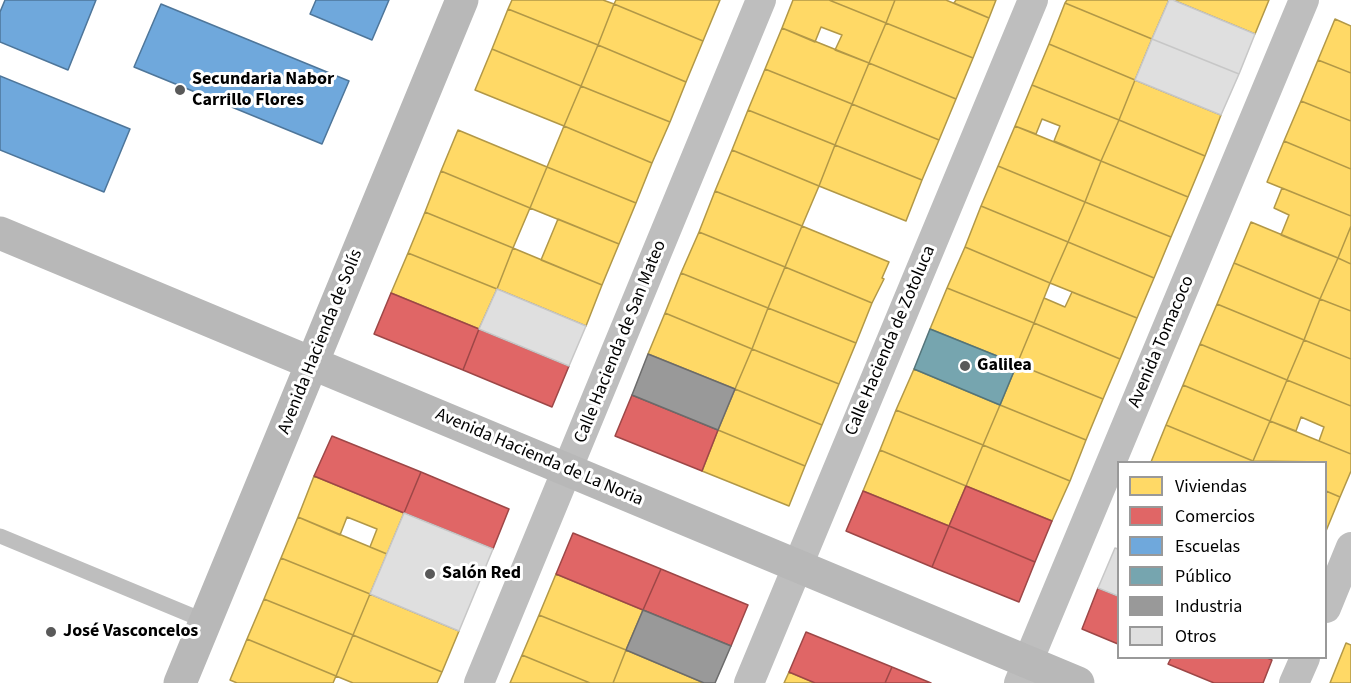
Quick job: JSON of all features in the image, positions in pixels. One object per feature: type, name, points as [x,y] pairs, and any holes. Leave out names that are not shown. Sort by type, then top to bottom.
[{"type":"street","name":"Avenida Hacienda de Solís","points":[[180,683],[462,0]]},
{"type":"street","name":"Calle Hacienda de San Mateo","points":[[479,683],[761,0]]},
{"type":"street","name":"Calle Hacienda de Zotoluca","points":[[749,683],[1033,0]]},
{"type":"street","name":"Avenida Tomacoco","points":[[1024,672],[1304,0]]},
{"type":"street","name":"Avenida Hacienda de La Noria","points":[[0,233],[798,566],[1024,672],[1078,683]]},
{"type":"street","points":[[1327,606],[1351,548]]},
{"type":"street","points":[[1294,683],[1304,659]]},
{"type":"lane","points":[[0,536],[205,621]]},
{"type":"building: Viviendas","points":[[512,0],[603,0],[614,4],[598,45],[508,9]]},
{"type":"building: Viviendas","points":[[616,0],[720,0],[703,41],[614,4]]},
{"type":"building: Viviendas","points":[[793,0],[829,0],[886,23],[869,63],[835,50],[842,35],[821,27],[815,42],[782,28]]},
{"type":"building: Viviendas","points":[[829,0],[895,0],[886,23]]},
{"type":"building: Viviendas","points":[[895,0],[946,0],[989,18],[973,58],[886,23]]},
{"type":"building: Viviendas","points":[[956,0],[996,0],[989,18],[954,3]]},
{"type":"building: Viviendas","points":[[1067,0],[1169,0],[1152,39],[1065,3]]},
{"type":"building: Viviendas","points":[[1173,0],[1269,0],[1255,34]]},
{"type":"building: Viviendas","points":[[1065,3],[1152,39],[1135,80],[1049,44]]},
{"type":"building: Viviendas","points":[[614,4],[703,41],[686,82],[598,45]]},
{"type":"building: Viviendas","points":[[508,9],[598,45],[581,86],[492,49]]},
{"type":"building: Viviendas","points":[[1335,19],[1351,26],[1351,73],[1318,60]]},
{"type":"building: Viviendas","points":[[886,23],[973,58],[956,99],[869,63]]},
{"type":"building: Viviendas","points":[[782,28],[869,63],[852,104],[765,69]]},
{"type":"building: Viviendas","points":[[1049,44],[1135,80],[1119,120],[1032,85]]},
{"type":"building: Viviendas","points":[[598,45],[686,82],[670,122],[581,86]]},
{"type":"building: Viviendas","points":[[492,49],[581,86],[564,126],[475,90]]},
{"type":"building: Viviendas","points":[[1318,60],[1351,73],[1351,121],[1301,101]]},
{"type":"building: Viviendas","points":[[869,63],[956,99],[939,140],[852,104]]},
{"type":"building: Viviendas","points":[[765,69],[852,104],[835,145],[748,110]]},
{"type":"building: Viviendas","points":[[1135,80],[1221,115],[1205,156],[1119,120]]},
{"type":"building: Viviendas","points":[[1032,85],[1119,120],[1101,161],[1054,141],[1060,126],[1042,119],[1036,134],[1015,126]]},
{"type":"building: Viviendas","points":[[581,86],[670,122],[652,163],[564,126]]},
{"type":"building: Viviendas","points":[[1301,101],[1351,121],[1351,169],[1284,141]]},
{"type":"building: Viviendas","points":[[852,104],[939,140],[922,180],[835,145]]},
{"type":"building: Viviendas","points":[[748,110],[835,145],[819,186],[732,150]]},
{"type":"building: Viviendas","points":[[1119,120],[1205,156],[1188,197],[1101,161]]},
{"type":"building: Viviendas","points":[[564,126],[652,163],[636,203],[547,167]]},
{"type":"building: Viviendas","points":[[1015,126],[1101,161],[1085,202],[998,166]]},
{"type":"building: Viviendas","points":[[458,130],[547,167],[530,208],[441,171]]},
{"type":"building: Viviendas","points":[[1284,141],[1351,169],[1351,216],[1267,182]]},
{"type":"building: Viviendas","points":[[835,145],[922,180],[906,221],[819,186]]},
{"type":"building: Viviendas","points":[[732,150],[819,186],[802,226],[715,191]]},
{"type":"building: Viviendas","points":[[1101,161],[1188,197],[1171,237],[1085,202]]},
{"type":"building: Viviendas","points":[[998,166],[1085,202],[1068,242],[981,206]]},
{"type":"building: Viviendas","points":[[547,167],[636,203],[619,244],[530,208]]},
{"type":"building: Viviendas","points":[[441,171],[530,208],[513,248],[425,212]]},
{"type":"building: Viviendas","points":[[1282,188],[1351,216],[1351,226],[1338,258],[1281,235],[1289,215],[1274,208]]},
{"type":"building: Viviendas","points":[[715,191],[802,226],[785,267],[699,232]]},
{"type":"building: Viviendas","points":[[1085,202],[1171,237],[1154,278],[1068,242]]},
{"type":"building: Viviendas","points":[[981,206],[1068,242],[1050,283],[965,247]]},
{"type":"building: Viviendas","points":[[425,212],[513,248],[497,289],[408,253]]},
{"type":"building: Viviendas","points":[[558,219],[619,244],[602,285],[541,260]]},
{"type":"building: Viviendas","points":[[1251,222],[1338,258],[1320,299],[1234,263]]},
{"type":"building: Viviendas","points":[[802,226],[889,262],[882,278],[884,279],[872,303],[785,267]]},
{"type":"building: Viviendas","points":[[1351,226],[1351,264],[1338,258]]},
{"type":"building: Viviendas","points":[[699,232],[785,267],[768,308],[681,273]]},
{"type":"building: Viviendas","points":[[1068,242],[1154,278],[1137,318],[1050,283]]},
{"type":"building: Viviendas","points":[[965,247],[1050,283],[1034,323],[947,288]]},
{"type":"building: Viviendas","points":[[513,248],[602,285],[586,326],[497,289]]},
{"type":"building: Viviendas","points":[[408,253],[497,289],[479,329],[391,293]]},
{"type":"building: Viviendas","points":[[1338,258],[1351,264],[1351,311],[1320,299]]},
{"type":"building: Viviendas","points":[[1234,263],[1320,299],[1304,340],[1217,304]]},
{"type":"building: Viviendas","points":[[785,267],[872,303],[856,343],[768,308]]},
{"type":"building: Viviendas","points":[[681,273],[768,308],[752,349],[665,313]]},
{"type":"building: Viviendas","points":[[947,288],[1034,323],[1017,364],[930,329]]},
{"type":"building: Viviendas","points":[[1072,292],[1137,318],[1120,359],[1034,323],[1044,298],[1065,307]]},
{"type":"building: Viviendas","points":[[1320,299],[1351,311],[1351,359],[1304,340]]},
{"type":"building: Viviendas","points":[[1217,304],[1304,340],[1287,380],[1200,344]]},
{"type":"building: Viviendas","points":[[768,308],[856,343],[839,384],[752,349]]},
{"type":"building: Viviendas","points":[[665,313],[752,349],[735,389],[648,354]]},
{"type":"building: Viviendas","points":[[1034,323],[1120,359],[1103,399],[1017,364]]},
{"type":"building: Viviendas","points":[[1304,340],[1351,359],[1351,406],[1287,380]]},
{"type":"building: Viviendas","points":[[1200,344],[1287,380],[1270,421],[1183,385]]},
{"type":"building: Viviendas","points":[[752,349],[839,384],[822,425],[735,389]]},
{"type":"building: Viviendas","points":[[1017,364],[1103,399],[1086,440],[1000,405]]},
{"type":"building: Viviendas","points":[[914,369],[1000,405],[983,445],[896,410]]},
{"type":"building: Viviendas","points":[[1287,380],[1351,406],[1351,454],[1319,441],[1324,427],[1301,417],[1296,431],[1270,421]]},
{"type":"building: Viviendas","points":[[1183,385],[1270,421],[1253,461],[1166,425]]},
{"type":"building: Viviendas","points":[[735,389],[822,425],[805,466],[718,430]]},
{"type":"building: Viviendas","points":[[1000,405],[1086,440],[1070,481],[983,445]]},
{"type":"building: Viviendas","points":[[896,410],[983,445],[966,486],[880,450]]},
{"type":"building: Viviendas","points":[[1270,421],[1351,454],[1351,471],[1340,497],[1327,491],[1327,461],[1253,461]]},
{"type":"building: Viviendas","points":[[1166,425],[1253,461],[1151,461]]},
{"type":"building: Viviendas","points":[[718,430],[805,466],[789,506],[702,471]]},
{"type":"building: Viviendas","points":[[983,445],[1070,481],[1052,521],[966,486]]},
{"type":"building: Viviendas","points":[[880,450],[966,486],[949,526],[863,491]]},
{"type":"building: Viviendas","points":[[314,476],[404,513],[387,554],[370,547],[377,529],[347,517],[340,535],[298,517]]},
{"type":"building: Viviendas","points":[[1327,491],[1340,497],[1327,529]]},
{"type":"building: Viviendas","points":[[298,517],[387,554],[370,594],[281,558]]},
{"type":"building: Viviendas","points":[[281,558],[370,594],[353,635],[264,599]]},
{"type":"building: Viviendas","points":[[556,574],[643,610],[626,650],[539,615]]},
{"type":"building: Viviendas","points":[[370,594],[459,631],[442,672],[353,635]]},
{"type":"building: Viviendas","points":[[264,599],[353,635],[336,676],[247,639]]},
{"type":"building: Viviendas","points":[[539,615],[626,650],[613,683],[590,683],[522,655]]},
{"type":"building: Viviendas","points":[[353,635],[442,672],[437,683],[353,683],[336,676]]},
{"type":"building: Viviendas","points":[[247,639],[336,676],[333,683],[237,683],[230,680]]},
{"type":"building: Viviendas","points":[[1346,643],[1351,645],[1351,683],[1330,683]]},
{"type":"building: Viviendas","points":[[626,650],[704,683],[613,683]]},
{"type":"building: Viviendas","points":[[522,655],[590,683],[510,683]]},
{"type":"building: Viviendas","points":[[789,672],[815,683],[784,683]]},
{"type":"building: Comercios","points":[[391,293],[479,329],[463,370],[374,334]]},
{"type":"building: Comercios","points":[[479,329],[569,366],[552,407],[463,370]]},
{"type":"building: Comercios","points":[[632,395],[718,430],[702,471],[615,436]]},
{"type":"building: Comercios","points":[[332,436],[421,472],[404,513],[314,476]]},
{"type":"building: Comercios","points":[[421,472],[509,509],[493,549],[404,513]]},
{"type":"building: Comercios","points":[[966,486],[1052,521],[1035,562],[949,526]]},
{"type":"building: Comercios","points":[[863,491],[949,526],[932,567],[846,531]]},
{"type":"building: Comercios","points":[[949,526],[1035,562],[1019,602],[932,567]]},
{"type":"building: Comercios","points":[[573,533],[661,569],[643,610],[556,574]]},
{"type":"building: Comercios","points":[[661,569],[748,605],[731,646],[643,610]]},
{"type":"building: Comercios","points":[[1098,588],[1117,596],[1117,644],[1082,629]]},
{"type":"building: Comercios","points":[[806,632],[892,667],[885,683],[815,683],[789,672]]},
{"type":"building: Comercios","points":[[1170,659],[1272,660],[1263,683],[1214,683],[1168,664]]},
{"type":"building: Comercios","points":[[892,667],[931,683],[885,683]]},
{"type":"building: Escuelas","points":[[5,0],[96,0],[68,70],[0,42],[0,12]]},
{"type":"building: Escuelas","points":[[316,0],[389,0],[372,40],[310,14]]},
{"type":"building: Escuelas","points":[[161,4],[349,81],[322,144],[134,67]]},
{"type":"building: Escuelas","points":[[0,76],[130,129],[104,192],[0,150]]},
{"type":"building: Público","name":"Galilea","points":[[930,329],[1017,364],[1000,405],[914,369]]},
{"type":"building: Industria","points":[[648,354],[735,389],[718,430],[632,395]]},
{"type":"building: Industria","points":[[643,610],[731,646],[715,683],[704,683],[626,650]]},
{"type":"building: Otros","points":[[1169,0],[1255,34],[1239,74],[1152,39]]},
{"type":"building: Otros","points":[[1152,39],[1239,74],[1221,115],[1135,80]]},
{"type":"building: Otros","points":[[497,289],[586,326],[569,366],[479,329]]},
{"type":"building: Otros","name":"Salón Red","points":[[404,513],[493,549],[459,631],[370,594]]},
{"type":"building: Otros","points":[[1115,548],[1117,549],[1117,596],[1098,588]]},
{"type":"place","name":"Secundaria Nabor Carrillo Flores","points":[[180,90]]},
{"type":"place","name":"Galilea","points":[[965,366]]},
{"type":"place","name":"Salón Red","points":[[430,574]]},
{"type":"place","name":"José Vasconcelos","points":[[51,632]]}]
